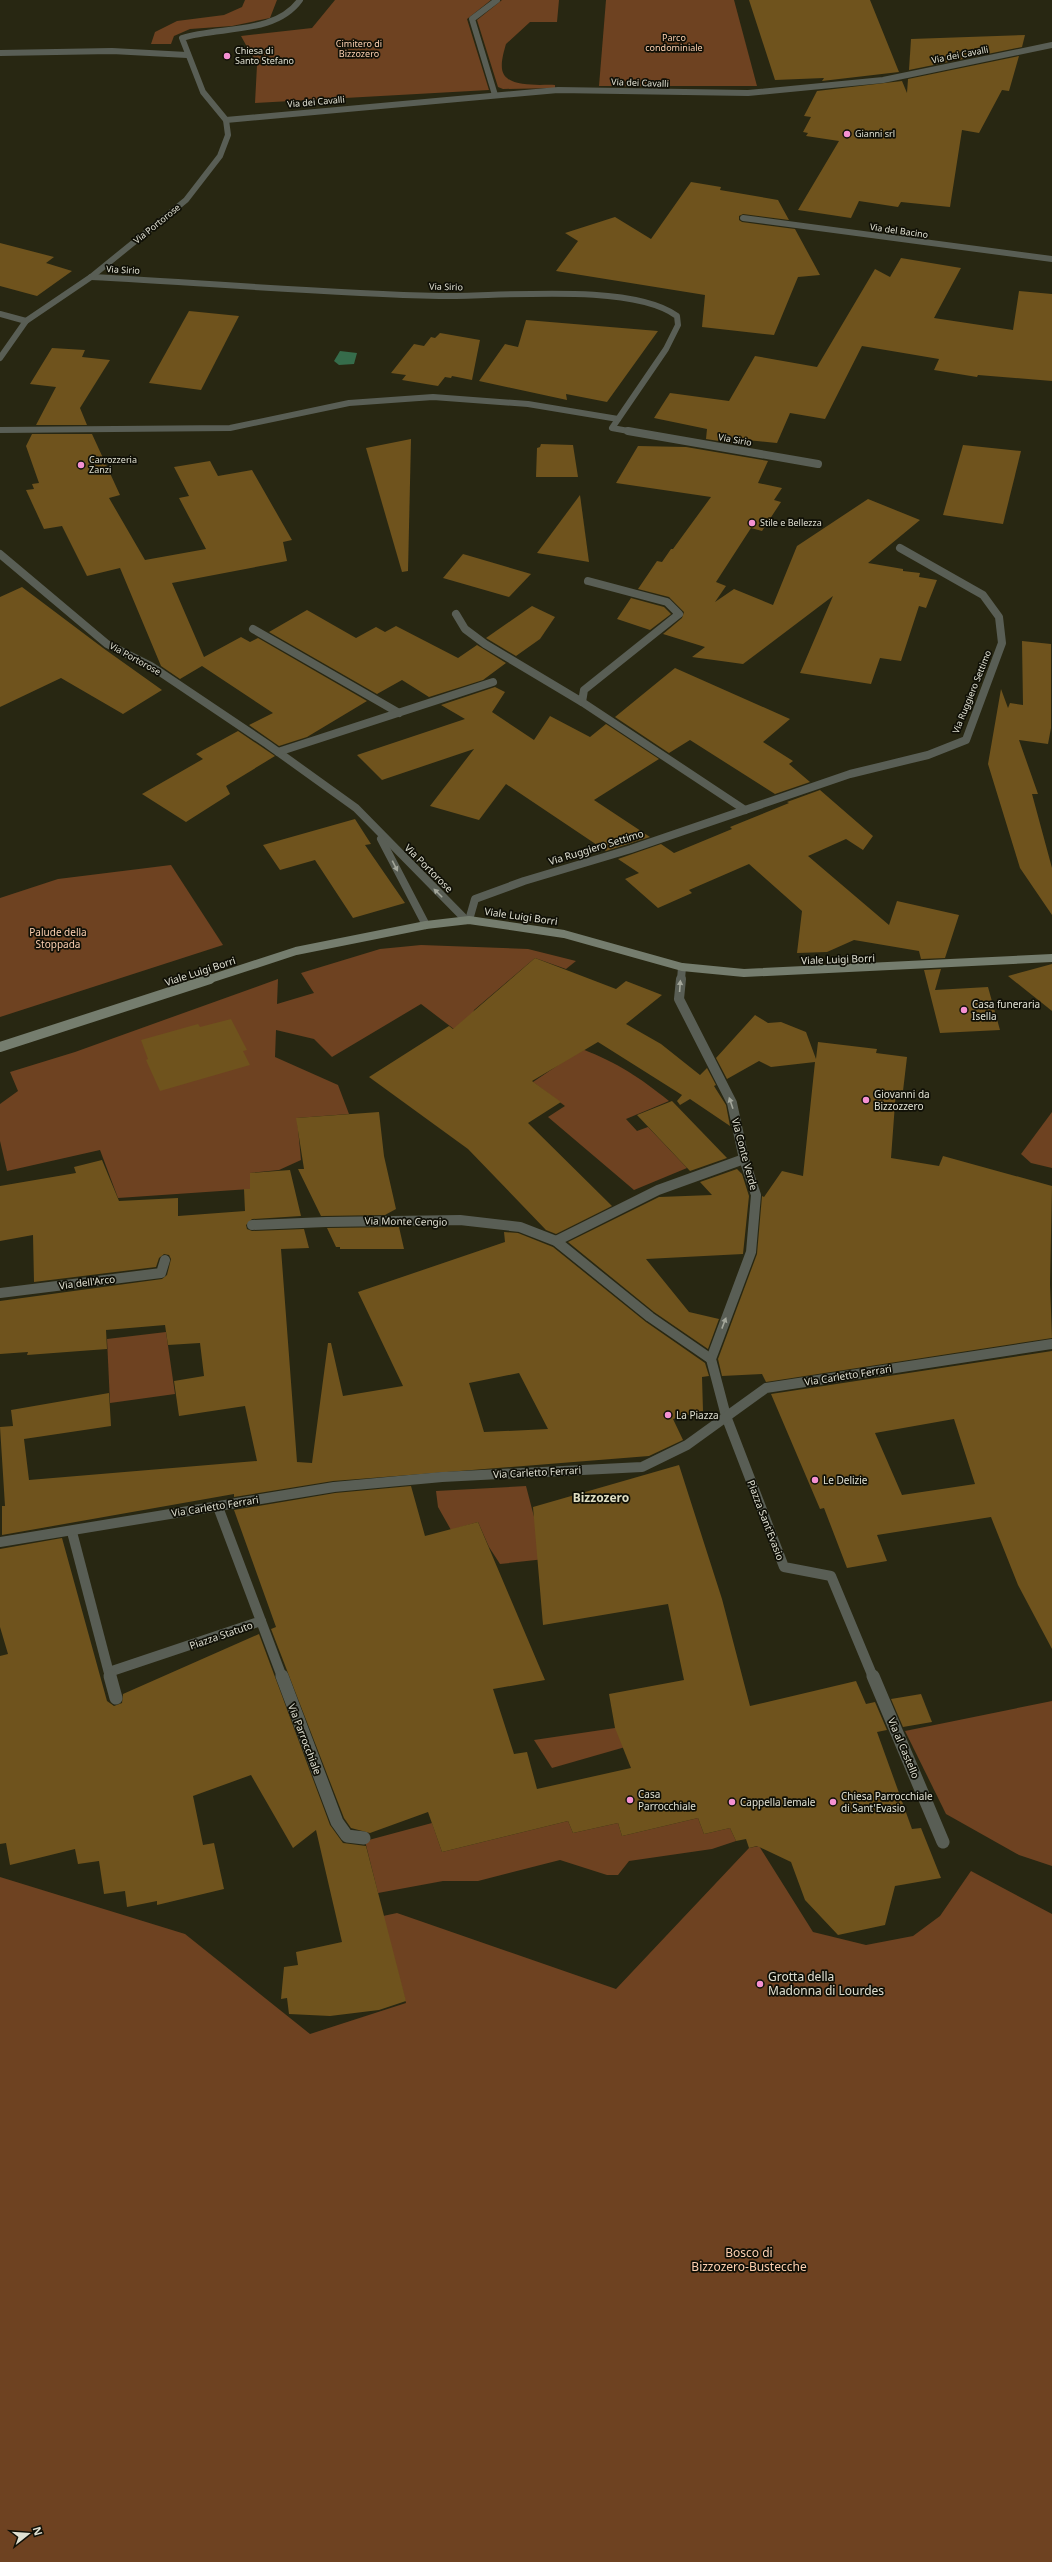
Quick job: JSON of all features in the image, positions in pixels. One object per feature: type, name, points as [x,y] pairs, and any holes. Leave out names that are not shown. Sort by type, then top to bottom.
[{"type":"main road","name":"Viale Luigi Borri","points":[[0,1047],[296,951],[426,926],[467,920],[564,934],[682,967],[744,973],[902,967],[1052,958]]},
{"type":"street","points":[[226,120],[203,92],[187,55],[182,38],[195,32],[232,29],[275,19],[290,12],[300,0]]},
{"type":"street","points":[[495,95],[472,19],[497,0]]},
{"type":"street","name":"Via dei Cavalli","points":[[226,120],[558,90],[748,93],[883,80],[1052,45]]},
{"type":"street","points":[[0,53],[112,51],[187,55]]},
{"type":"street","name":"Via Portorose","points":[[0,358],[26,321],[91,277],[186,200],[220,156],[228,135],[226,120]]},
{"type":"street","name":"Via del Bacino","points":[[743,218],[981,251],[1052,259]]},
{"type":"street","name":"Via Sirio","points":[[91,277],[439,296],[575,294],[631,300],[666,308],[677,316],[678,325],[666,349],[612,428],[818,464]]},
{"type":"street","points":[[0,314],[26,321]]},
{"type":"street","points":[[0,430],[230,428],[349,403],[433,397],[528,404],[618,419]]},
{"type":"street","name":"Via Ruggiero Settimo","points":[[467,920],[475,899],[524,880],[631,849],[850,774],[928,755],[966,740],[1002,643],[999,617],[983,595],[900,548]]},
{"type":"street","name":"Via Portorose","points":[[0,554],[107,644],[151,666],[278,752],[356,808],[377,832],[467,920]]},
{"type":"street","points":[[582,702],[584,690],[680,614],[668,602],[588,581]]},
{"type":"street","points":[[456,614],[465,629],[485,644],[582,702],[744,810]]},
{"type":"street","points":[[253,629],[399,713]]},
{"type":"street","points":[[278,752],[493,682]]},
{"type":"street","name":"Via Portorose","points":[[377,832],[426,926]]},
{"type":"street","name":"Via Conte Verde","points":[[682,967],[679,999],[732,1102],[744,1159],[756,1195],[751,1252],[711,1359]]},
{"type":"street","points":[[556,1241],[658,1190],[744,1159]]},
{"type":"street","name":"Via Monte Cengio","points":[[252,1225],[303,1220],[504,1223],[539,1231],[556,1241],[650,1317],[711,1359]]},
{"type":"street","name":"Via dell'Arco","points":[[0,1293],[161,1273],[165,1260]]},
{"type":"street","name":"Via Carletto Ferrari","points":[[0,1542],[72,1532],[334,1487],[396,1481],[642,1467],[687,1445],[766,1388],[1052,1344]]},
{"type":"street","points":[[711,1359],[726,1416]]},
{"type":"street","name":"Piazza Sant'Evasio","points":[[726,1416],[784,1567],[831,1576],[864,1655]]},
{"type":"street","name":"Piazza Statuto","points":[[109,1672],[261,1621],[218,1507]]},
{"type":"street","points":[[72,1532],[116,1698]]},
{"type":"street","name":"Via Parrocchiale","points":[[261,1621],[337,1822],[344,1836],[352,1839],[364,1838]]},
{"type":"street","name":"Via al Castello","points":[[864,1655],[943,1842]]},
{"type":"green space","points":[[245,0],[277,0],[270,18],[232,26],[190,29],[174,36],[171,44],[151,44],[155,32],[177,21],[224,15],[242,7]]},
{"type":"green space","name":"Cimitero di Bizzozero","points":[[335,0],[491,0],[467,19],[489,90],[255,103],[257,65],[241,36],[312,28]]},
{"type":"green space","points":[[502,0],[559,0],[557,22],[530,22],[506,44],[502,63],[502,69],[509,80],[516,83],[532,85],[555,85],[555,88],[503,89],[498,87],[477,20]]},
{"type":"green space","name":"Parco condominiale","points":[[606,0],[734,0],[757,86],[599,86]]},
{"type":"green space","name":"Palude della Stoppada","points":[[171,865],[223,945],[0,1017],[0,898],[58,879]]},
{"type":"green space","points":[[421,945],[528,949],[576,961],[566,969],[535,958],[474,1010],[467,1039],[421,1004],[332,1057],[314,1039],[276,1030],[275,1057],[338,1085],[349,1114],[297,1118],[301,1160],[279,1170],[250,1173],[250,1189],[118,1198],[100,1150],[7,1171],[0,1141],[0,1104],[18,1091],[10,1072],[75,1052],[278,979],[277,1004],[314,993],[301,973],[380,949]]},
{"type":"green space","points":[[582,1049],[628,1071],[669,1101],[626,1119],[637,1131],[648,1127],[687,1168],[634,1190],[548,1117],[565,1106],[533,1082]]},
{"type":"green space","points":[[1052,1112],[1052,1168],[1031,1163],[1021,1154]]},
{"type":"green space","points":[[166,1332],[175,1394],[110,1403],[107,1339]]},
{"type":"green space","points":[[526,1486],[545,1559],[500,1564],[489,1547],[478,1522],[451,1530],[438,1507],[436,1491]]},
{"type":"green space","points":[[1052,1701],[1052,1866],[1019,1855],[946,1814],[905,1731]]},
{"type":"green space","points":[[615,1728],[681,1731],[552,1768],[534,1740]]},
{"type":"green space","points":[[698,1818],[704,1834],[730,1828],[736,1841],[712,1849],[629,1861],[618,1875],[607,1875],[560,1860],[478,1881],[443,1881],[378,1893],[365,1841],[432,1823],[442,1852],[568,1821],[573,1833],[618,1823],[622,1836]]},
{"type":"green space","name":"Bosco di Bizzozero-Bustecche","points":[[759,1846],[813,1932],[866,1945],[913,1936],[940,1916],[971,1871],[1052,1914],[1052,2562],[0,2562],[0,1877],[185,1934],[310,2034],[406,2003],[383,1916],[397,1913],[616,1989],[749,1848]]},
{"type":"shaded area","points":[[340,351],[357,353],[354,364],[339,365],[334,361]]},
{"type":"building","points":[[749,0],[870,0],[899,72],[822,81],[824,78],[775,80]]},
{"type":"building","points":[[1025,35],[1022,47],[909,70],[911,39]]},
{"type":"building","points":[[1019,56],[1009,91],[1002,90],[979,133],[962,130],[950,207],[901,202],[898,207],[859,201],[851,218],[798,210],[839,141],[806,136],[808,133],[803,132],[811,117],[804,116],[817,91],[902,81],[907,93],[908,79]]},
{"type":"building","points":[[691,182],[721,187],[720,190],[778,200],[789,220],[743,214],[739,216],[739,220],[742,222],[795,229],[820,275],[798,277],[774,335],[702,327],[705,295],[556,271],[578,241],[565,233],[615,217],[651,239]]},
{"type":"building","points":[[0,243],[54,257],[46,263],[72,271],[37,296],[0,286]]},
{"type":"building","points":[[901,258],[961,268],[934,318],[1013,330],[1019,291],[1052,294],[1052,381],[978,375],[977,377],[934,370],[939,359],[862,346],[825,419],[790,413],[777,443],[719,437],[738,444],[706,439],[707,429],[654,418],[670,393],[729,401],[755,356],[817,367],[875,269],[890,277]]},
{"type":"building","points":[[189,311],[239,316],[201,390],[149,383]]},
{"type":"building","points":[[526,320],[658,331],[607,402],[566,394],[567,400],[479,381],[505,344],[518,347]]},
{"type":"building","points":[[440,333],[480,340],[472,380],[452,376],[451,378],[445,377],[438,386],[402,380],[406,375],[391,373],[414,344],[424,346],[431,337],[435,338]]},
{"type":"building","points":[[52,348],[85,350],[82,357],[110,360],[80,408],[87,425],[36,425],[56,387],[30,384]]},
{"type":"building","points":[[32,434],[92,434],[120,495],[109,498],[145,560],[206,549],[179,498],[189,496],[174,467],[210,461],[218,476],[252,470],[292,540],[283,542],[287,561],[172,583],[204,657],[241,637],[250,642],[258,638],[367,701],[307,737],[279,746],[249,725],[273,713],[202,666],[180,679],[161,666],[120,568],[87,576],[62,526],[44,529],[26,490],[34,489],[32,484],[39,483],[26,446]]},
{"type":"building","points":[[411,439],[408,571],[402,572],[366,448]]},
{"type":"building","points":[[541,444],[573,445],[578,477],[536,477],[537,448],[540,447]]},
{"type":"building","points":[[963,445],[1021,451],[1003,524],[943,515]]},
{"type":"building","points":[[638,446],[686,447],[768,461],[758,483],[782,488],[774,500],[781,502],[762,531],[751,528],[716,582],[726,586],[715,602],[734,589],[773,605],[797,546],[868,499],[920,520],[868,563],[903,569],[903,571],[920,573],[919,577],[937,580],[926,608],[919,606],[901,661],[880,658],[871,684],[800,673],[833,596],[743,664],[692,657],[705,647],[663,634],[682,618],[684,612],[669,597],[638,589],[657,561],[662,562],[671,549],[673,549],[711,497],[616,483]]},
{"type":"building","points":[[580,495],[589,562],[537,553]]},
{"type":"building","points":[[463,554],[531,574],[509,597],[443,578]]},
{"type":"building","points":[[22,587],[162,690],[123,714],[61,678],[0,707],[0,597]]},
{"type":"building","points":[[631,598],[664,607],[671,614],[650,630],[617,619]]},
{"type":"building","points":[[532,606],[555,617],[540,639],[516,656],[486,638]]},
{"type":"building","points":[[307,610],[356,638],[376,627],[385,632],[396,626],[458,658],[477,645],[506,663],[483,680],[429,697],[402,680],[377,694],[269,632]]},
{"type":"building","points":[[1022,641],[1051,644],[1051,728],[1048,744],[1019,740],[1038,794],[1032,794],[1052,868],[1052,915],[1020,868],[988,764],[1001,689],[1008,708],[1010,703],[1023,705]]},
{"type":"building","points":[[675,668],[790,719],[763,742],[793,761],[789,764],[810,782],[775,794],[690,740],[669,753],[615,717]]},
{"type":"building","points":[[495,687],[505,692],[492,712],[534,740],[550,716],[590,737],[606,724],[659,759],[594,800],[650,837],[606,851],[506,784],[479,820],[430,806],[474,749],[382,780],[357,755],[465,719],[441,705]]},
{"type":"building","points":[[238,731],[275,756],[226,786],[230,794],[186,822],[142,794],[203,759],[196,754]]},
{"type":"building","points":[[820,790],[873,836],[863,850],[846,839],[808,856],[889,925],[897,901],[959,915],[945,958],[921,959],[919,951],[854,940],[827,952],[797,953],[802,911],[749,864],[689,890],[692,893],[658,908],[625,879],[639,873],[618,859],[661,844],[674,853],[732,829],[730,827],[789,803],[787,802]]},
{"type":"building","points":[[355,819],[371,844],[365,845],[405,903],[353,918],[315,860],[280,870],[263,845]]},
{"type":"building","points":[[535,958],[616,989],[626,981],[662,995],[626,1024],[661,1044],[700,1075],[707,1068],[716,1085],[714,1086],[726,1105],[730,1126],[690,1099],[680,1105],[677,1101],[682,1095],[598,1042],[532,1081],[561,1102],[528,1123],[612,1206],[556,1234],[546,1230],[468,1149],[369,1077],[449,1026],[453,1029]]},
{"type":"building","points":[[1052,964],[1052,1011],[1008,976]]},
{"type":"building","name":"Casa funeraria Isella","points":[[941,969],[935,990],[988,987],[1000,1030],[940,1033],[924,970]]},
{"type":"building","points":[[755,1015],[768,1023],[781,1022],[806,1032],[816,1059],[818,1042],[877,1049],[876,1053],[907,1057],[903,1091],[896,1090],[891,1158],[939,1166],[943,1156],[1052,1186],[1050,1284],[1052,1338],[766,1382],[762,1374],[722,1376],[718,1359],[757,1254],[762,1196],[764,1197],[782,1171],[803,1176],[815,1062],[771,1067],[759,1061],[727,1079],[716,1058]]},
{"type":"building","points":[[231,1019],[247,1050],[243,1051],[250,1065],[160,1091],[146,1060],[148,1059],[141,1040],[198,1024],[200,1027]]},
{"type":"building","points":[[672,1101],[727,1158],[690,1171],[637,1115]]},
{"type":"building","points":[[379,1112],[384,1156],[396,1209],[385,1215],[321,1216],[298,1169],[304,1169],[296,1118]]},
{"type":"building","points":[[102,1160],[119,1201],[178,1198],[178,1216],[245,1211],[244,1189],[250,1189],[250,1173],[290,1170],[301,1216],[252,1219],[246,1225],[247,1229],[252,1231],[304,1229],[309,1248],[281,1249],[297,1462],[312,1463],[328,1343],[331,1343],[343,1396],[403,1386],[358,1292],[505,1242],[504,1232],[518,1233],[553,1247],[646,1322],[705,1363],[709,1376],[702,1377],[703,1411],[673,1419],[683,1440],[649,1456],[333,1481],[234,1497],[234,1494],[2,1535],[2,1506],[5,1506],[0,1427],[13,1426],[11,1410],[109,1393],[111,1426],[24,1439],[29,1480],[257,1461],[245,1406],[179,1416],[174,1381],[204,1376],[200,1343],[168,1345],[165,1325],[106,1330],[107,1349],[27,1355],[28,1352],[0,1354],[0,1301],[162,1279],[167,1275],[171,1259],[169,1255],[164,1254],[159,1258],[156,1267],[34,1282],[33,1235],[0,1241],[0,1186],[76,1173],[74,1167]],"holes":[[[519,1373],[548,1429],[484,1432],[469,1383]]]},
{"type":"building","points":[[737,1169],[742,1174],[749,1196],[743,1254],[646,1259],[689,1312],[719,1319],[708,1349],[654,1312],[568,1242],[659,1197],[712,1195],[700,1182]]},
{"type":"building","points":[[399,1227],[404,1249],[340,1249],[340,1247],[336,1247],[327,1228]]},
{"type":"building","points":[[1052,1351],[1052,1649],[1018,1585],[991,1517],[877,1535],[887,1561],[847,1568],[824,1508],[820,1509],[771,1394]],"holes":[[[954,1419],[975,1484],[902,1495],[875,1433]]]},
{"type":"building","points":[[679,1465],[722,1599],[750,1706],[856,1681],[866,1704],[875,1702],[887,1730],[877,1732],[912,1829],[921,1828],[941,1878],[895,1886],[885,1925],[838,1935],[805,1900],[791,1862],[757,1846],[749,1848],[746,1839],[736,1841],[730,1828],[704,1834],[698,1818],[622,1836],[618,1823],[573,1833],[568,1821],[442,1852],[428,1812],[370,1833],[351,1828],[344,1818],[271,1629],[276,1627],[234,1510],[335,1493],[411,1486],[425,1536],[478,1522],[545,1680],[493,1689],[514,1754],[527,1752],[537,1789],[631,1768],[615,1728],[609,1694],[684,1680],[668,1604],[543,1625],[533,1507]]},
{"type":"building","points":[[62,1538],[107,1701],[114,1706],[122,1703],[123,1694],[259,1634],[330,1825],[343,1843],[366,1846],[406,2001],[379,2010],[330,2016],[289,2014],[287,1998],[281,1999],[284,1967],[298,1965],[296,1952],[342,1942],[316,1830],[293,1848],[251,1775],[193,1796],[203,1845],[214,1843],[224,1889],[157,1905],[157,1901],[127,1907],[125,1891],[104,1894],[99,1861],[78,1864],[75,1849],[10,1865],[6,1843],[0,1844],[0,1656],[8,1654],[0,1627],[0,1549]]},
{"type":"building","points":[[921,1694],[932,1722],[903,1727],[891,1699]]},
{"type":"place","name":"Chiesa di Santo Stefano","points":[[227,56]]},
{"type":"place","name":"Gianni srl","points":[[847,134]]},
{"type":"place","name":"Carrozzeria Zanzi","points":[[81,465]]},
{"type":"place","name":"Stile e Bellezza","points":[[752,523]]},
{"type":"place","name":"Casa funeraria Isella","points":[[964,1010]]},
{"type":"place","name":"Giovanni da Bizzozzero","points":[[866,1100]]},
{"type":"place","name":"La Piazza","points":[[668,1415]]},
{"type":"place","name":"Le Delizie","points":[[815,1480]]},
{"type":"place","name":"Casa Parrocchiale","points":[[630,1800]]},
{"type":"place","name":"Cappella Iemale","points":[[732,1802]]},
{"type":"place","name":"Chiesa Parrocchiale di Sant'Evasio","points":[[833,1802]]},
{"type":"place","name":"Grotta della Madonna di Lourdes","points":[[760,1984]]},
{"type":"district","name":"Bizzozero","points":[[601,1498]]}]
